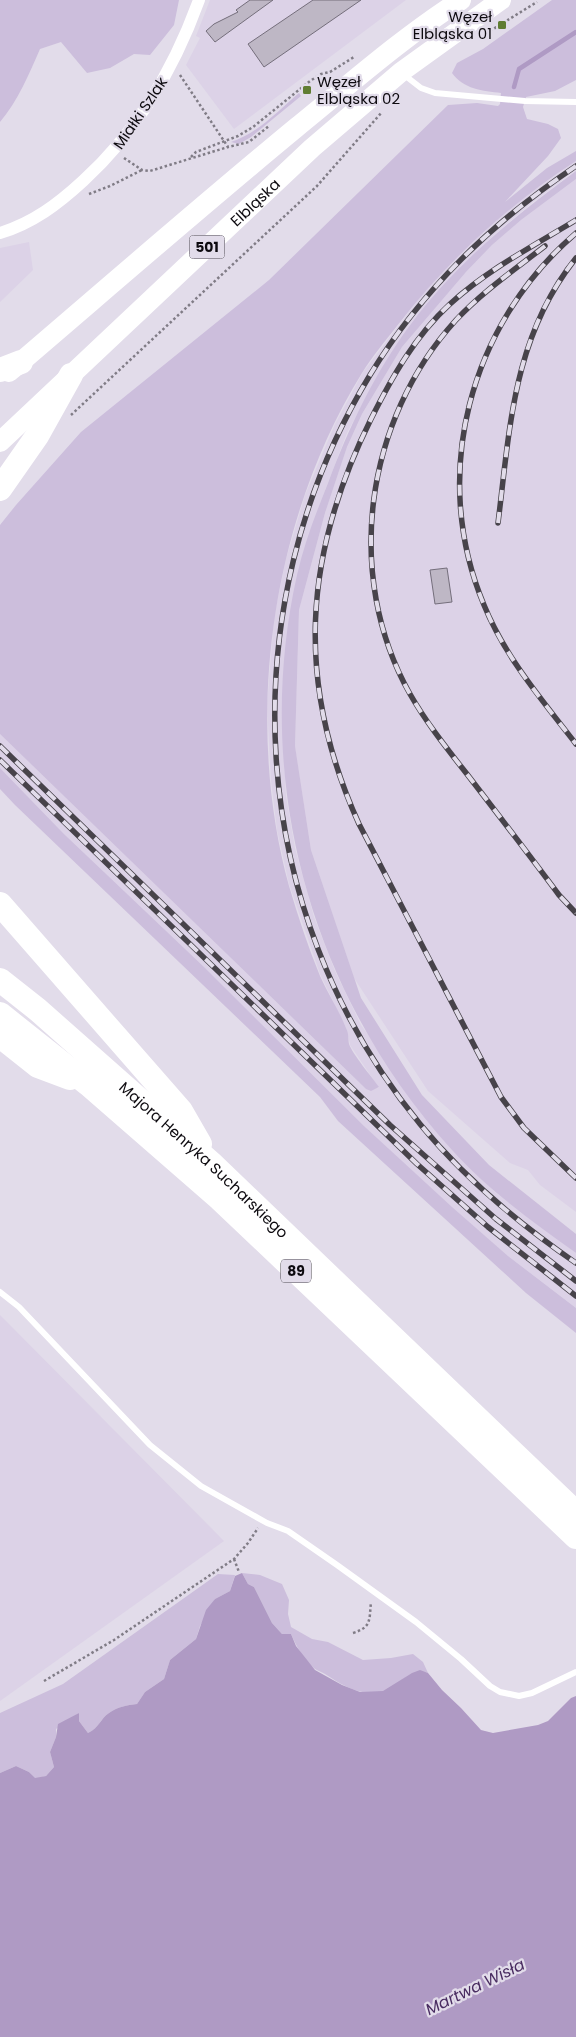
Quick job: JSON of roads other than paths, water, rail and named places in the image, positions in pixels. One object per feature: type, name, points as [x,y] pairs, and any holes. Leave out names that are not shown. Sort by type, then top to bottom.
[{"type":"highway","points":[[1,488],[37,436],[71,376]]},
{"type":"highway","points":[[0,904],[181,1111],[210,1163]]},
{"type":"highway","name":"Majora Henryka Sucharskiego","points":[[0,980],[38,1010],[210,1163],[506,1458],[576,1537]]},
{"type":"highway","name":"Majora Henryka Sucharskiego","points":[[0,1014],[88,1084],[220,1199],[506,1458],[576,1513]]},
{"type":"highway","points":[[0,1036],[38,1066],[88,1084]]},
{"type":"main road","name":"Elbląska","points":[[0,380],[11,366],[303,122],[398,46],[461,0]]},
{"type":"main road","name":"Elbląska","points":[[0,442],[312,148],[401,72],[501,0]]},
{"type":"street","name":"Miałki Szlak","points":[[0,233],[15,228],[61,202],[114,151],[132,129],[163,82],[199,0]]},
{"type":"lane","points":[[401,72],[421,88],[435,92],[500,100],[576,102]]},
{"type":"lane","points":[[0,1292],[19,1307],[150,1445],[201,1486],[263,1520],[288,1531],[416,1622],[500,1692],[519,1696],[532,1693],[576,1672]]},
{"type":"water","name":"Martwa Wisła","points":[[242,1573],[248,1584],[254,1587],[272,1623],[282,1634],[291,1634],[296,1646],[315,1670],[342,1685],[360,1692],[383,1691],[420,1670],[428,1673],[481,1730],[493,1733],[538,1725],[548,1721],[571,1698],[576,1696],[576,2037],[0,2037],[0,1773],[16,1766],[29,1772],[35,1778],[46,1776],[54,1767],[50,1752],[56,1737],[58,1724],[79,1713],[79,1721],[88,1733],[112,1711],[137,1704],[145,1692],[164,1679],[170,1660],[196,1639],[206,1610],[215,1599],[230,1591],[235,1576]]},
{"type":"waterway","points":[[514,87],[519,69],[576,32]]},
{"type":"railway","points":[[576,166],[516,210],[462,259],[413,314],[370,375],[324,466],[293,561],[277,659],[276,757],[290,855],[318,950],[362,1040],[420,1124],[455,1163],[513,1216],[576,1263]]},
{"type":"railway","points":[[576,220],[511,259],[464,292],[437,316],[405,358],[371,419],[348,470],[331,520],[320,570],[316,620],[317,670],[324,720],[338,772],[359,824],[501,1097],[524,1128],[576,1178]]},
{"type":"railway","points":[[576,233],[539,270],[509,311],[486,356],[470,404],[461,454],[460,504],[468,555],[484,605],[493,624],[525,678],[576,744]]},
{"type":"railway","points":[[545,246],[466,310],[425,360],[401,404],[384,451],[374,500],[371,550],[376,599],[389,648],[410,694],[446,747],[559,895],[576,913]]},
{"type":"railway","points":[[498,523],[511,418],[527,351],[539,319],[555,288],[576,258]]},
{"type":"railway","points":[[0,746],[390,1125],[496,1219],[576,1281]]},
{"type":"railway","points":[[0,760],[417,1164],[488,1227],[576,1296]]},
{"type":"place","name":"Węzeł Elbląska 01","points":[[502,25]]},
{"type":"place","name":"Węzeł Elbląska 02","points":[[307,90]]}]
